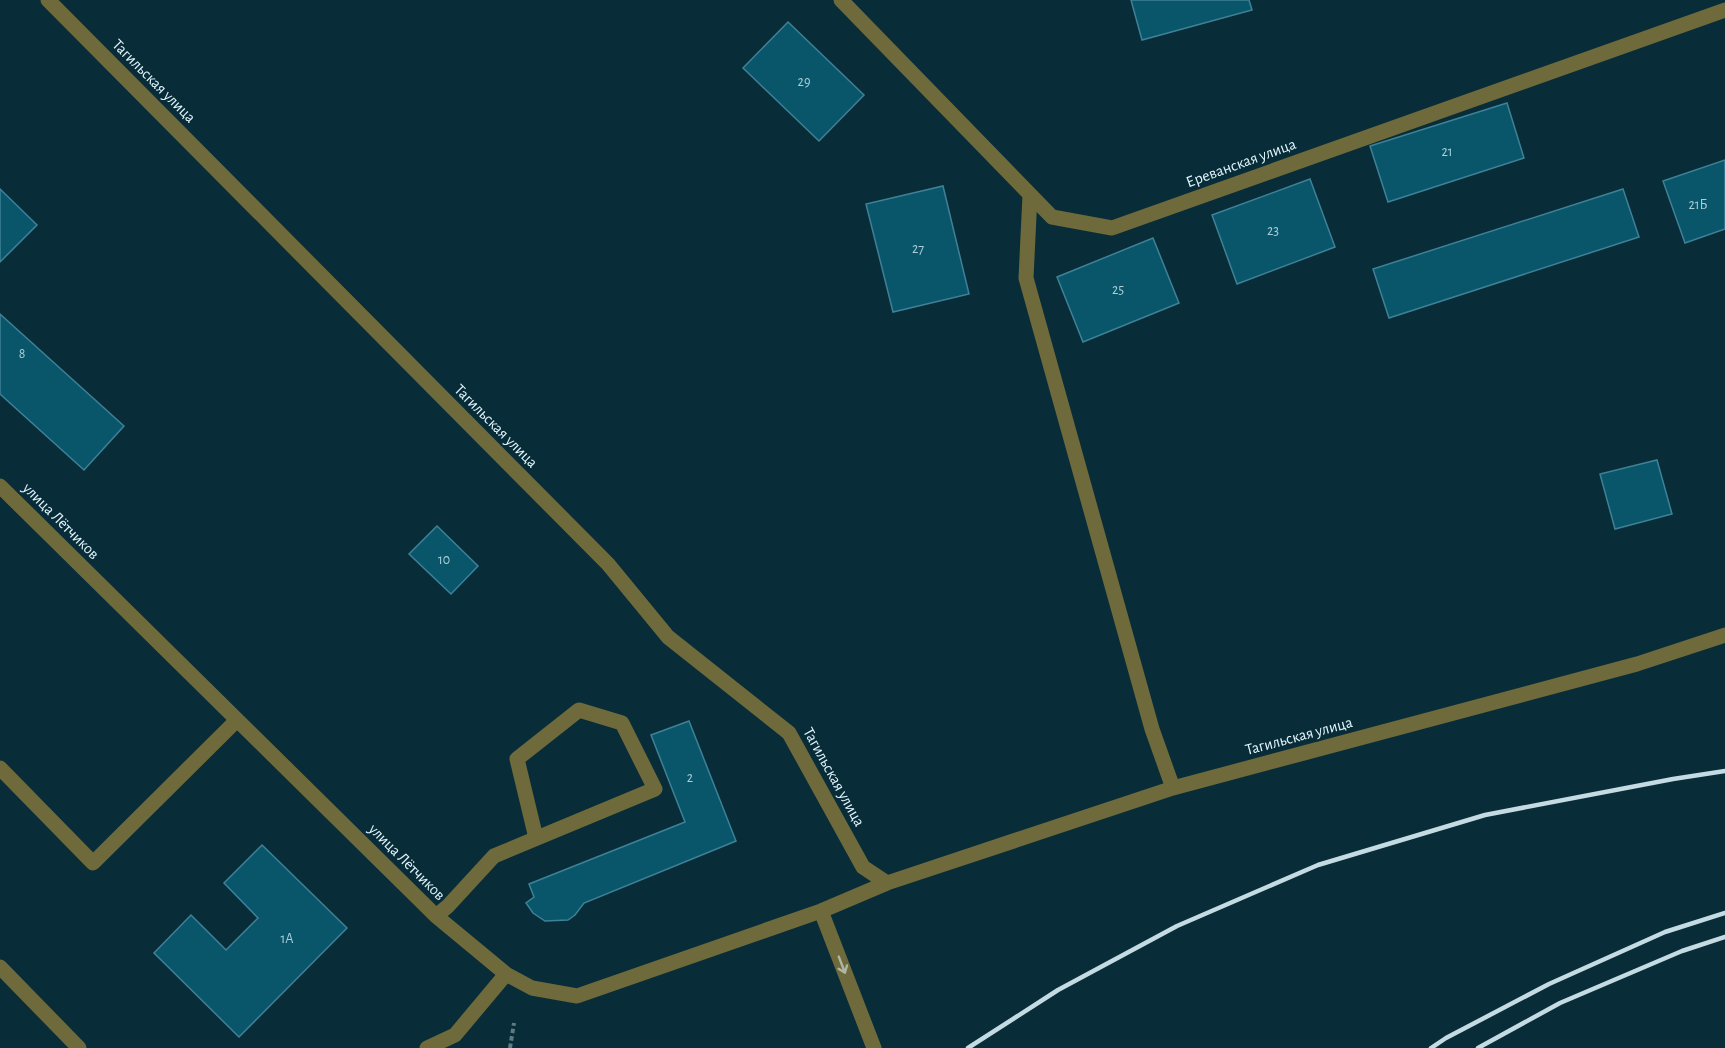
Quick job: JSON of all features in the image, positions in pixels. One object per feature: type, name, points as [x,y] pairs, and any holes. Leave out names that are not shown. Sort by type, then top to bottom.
[{"type":"street","name":"Тагильская улица","points":[[48,0],[608,564],[668,637],[789,733],[863,867],[887,883],[1173,788],[1637,664],[1725,635]]},
{"type":"street","name":"Ереванская улица","points":[[841,0],[1052,218],[1112,228],[1725,10]]},
{"type":"street","points":[[1030,195],[1026,278],[1152,729],[1173,788]]},
{"type":"street","name":"улица Лётчиков","points":[[0,486],[436,916],[506,974],[532,988],[577,996],[821,911],[887,883]]},
{"type":"street","points":[[436,916],[494,856],[656,789],[622,723],[579,710],[517,759],[536,838]]},
{"type":"street","points":[[0,768],[93,863],[237,720]]},
{"type":"street","points":[[821,911],[874,1048]]},
{"type":"street","points":[[0,968],[79,1048]]},
{"type":"street","points":[[427,1048],[455,1035],[506,974]]},
{"type":"path","points":[[510,1048],[514,1023]]},
{"type":"building","points":[[1131,0],[1249,0],[1252,10],[1142,40]]},
{"type":"building","points":[[788,22],[864,95],[819,141],[743,68]]},
{"type":"building","points":[[1507,103],[1524,158],[1388,202],[1370,146]]},
{"type":"building","points":[[1725,160],[1725,229],[1685,243],[1663,181]]},
{"type":"building","points":[[1310,179],[1335,247],[1237,284],[1212,215]]},
{"type":"building","points":[[943,186],[969,294],[893,312],[866,204]]},
{"type":"building","points":[[0,189],[37,225],[0,262]]},
{"type":"building","points":[[1623,189],[1639,237],[1389,318],[1373,269]]},
{"type":"building","points":[[1153,238],[1179,303],[1083,342],[1057,277]]},
{"type":"building","points":[[0,314],[124,426],[84,470],[0,394]]},
{"type":"building","points":[[1657,460],[1672,514],[1615,529],[1600,474]]},
{"type":"building","points":[[437,526],[478,566],[451,594],[409,554]]},
{"type":"building","points":[[689,721],[736,841],[584,903],[568,920],[545,921],[533,913],[526,903],[534,897],[529,884],[685,822],[651,735]]},
{"type":"building","points":[[262,845],[347,928],[239,1037],[154,953],[191,915],[226,950],[258,918],[224,883]]},
{"type":"railway","points":[[968,1048],[1058,990],[1177,926],[1318,865],[1485,815],[1725,771]]},
{"type":"railway","points":[[1431,1048],[1549,984],[1665,932],[1725,913]]},
{"type":"railway","points":[[1478,1048],[1560,1003],[1682,951],[1725,937]]}]
